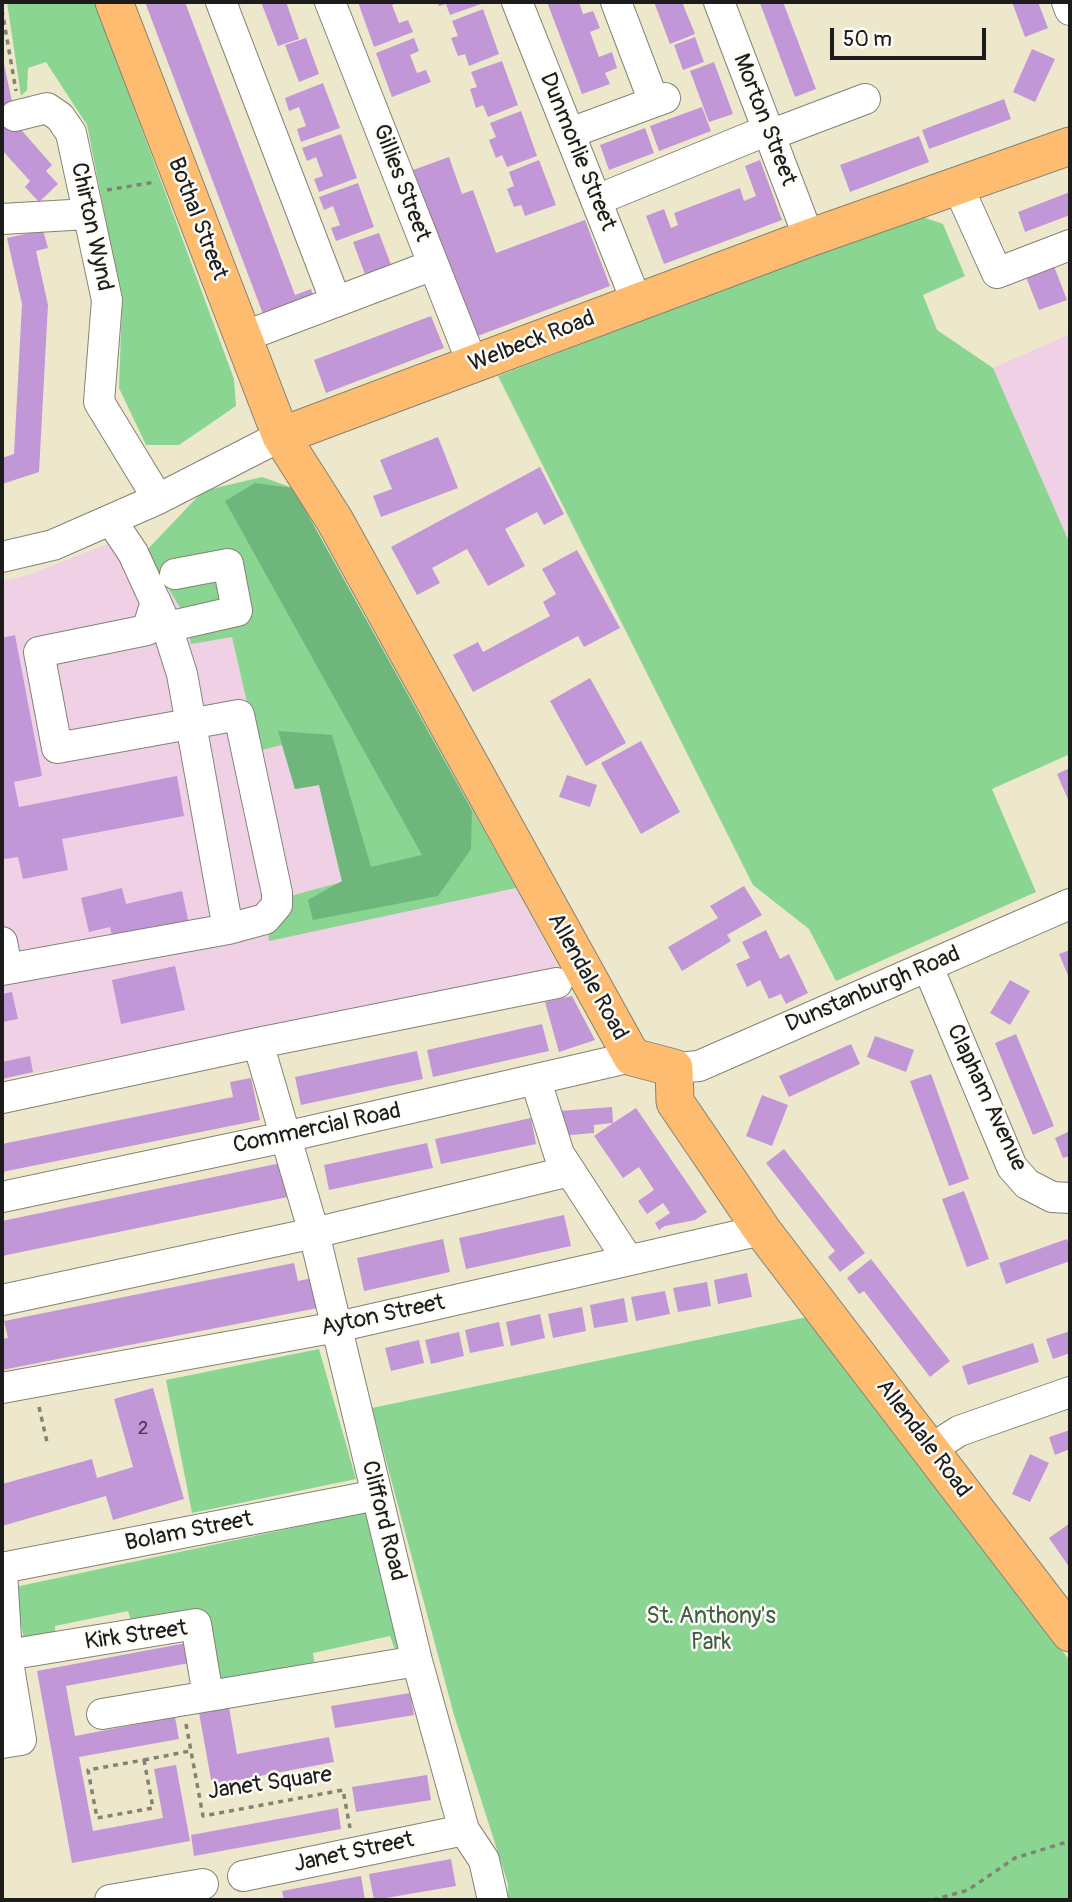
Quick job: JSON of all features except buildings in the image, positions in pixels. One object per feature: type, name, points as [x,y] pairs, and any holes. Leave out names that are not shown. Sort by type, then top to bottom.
[{"type":"main road","name":"Bothal Street","points":[[114,2],[281,436]]},
{"type":"main road","name":"Welbeck Road","points":[[281,436],[809,238],[1070,146]]},
{"type":"main road","name":"Allendale Road","points":[[281,436],[335,521],[632,1058],[674,1068],[675,1102],[762,1230],[1070,1633]]},
{"type":"street","points":[[221,2],[335,302]]},
{"type":"street","name":"Gillies Street","points":[[330,2],[473,365]]},
{"type":"street","name":"Dunmorlie Street","points":[[517,2],[637,303]]},
{"type":"street","points":[[570,133],[660,100],[616,2]]},
{"type":"street","name":"Morton Street","points":[[719,2],[809,238]]},
{"type":"street","points":[[1067,2],[1070,10]]},
{"type":"street","points":[[597,200],[769,133],[866,99]]},
{"type":"street","name":"Chirton Wynd","points":[[17,115],[47,108],[60,117],[71,133],[107,300],[99,402],[158,499]]},
{"type":"street","points":[[964,200],[998,272],[1070,245]]},
{"type":"street","points":[[2,219],[86,204]]},
{"type":"street","points":[[243,337],[433,265]]},
{"type":"street","name":"Welbeck Road","points":[[2,557],[53,545],[111,520],[281,436]]},
{"type":"street","points":[[111,520],[134,553],[161,614],[182,674],[228,929]]},
{"type":"street","points":[[3,961],[228,929],[265,919],[277,905],[277,893],[239,715],[57,748],[39,652],[147,631],[161,614],[237,611],[228,564],[175,574]]},
{"type":"street","name":"Dunstanburgh Road","points":[[674,1068],[699,1066],[1070,904]]},
{"type":"street","name":"Clapham Avenue","points":[[928,967],[1012,1167],[1027,1184],[1052,1197],[1070,1198]]},
{"type":"street","points":[[2,1098],[557,983]]},
{"type":"street","name":"Clifford Road","points":[[258,1043],[314,1233],[418,1661],[464,1830],[484,1860],[493,1900]]},
{"type":"street","name":"Commercial Road","points":[[2,1197],[285,1137],[632,1058]]},
{"type":"street","points":[[536,1081],[559,1154],[628,1260]]},
{"type":"street","points":[[2,1300],[314,1233],[570,1171]]},
{"type":"street","name":"Ayton Street","points":[[2,1388],[337,1327],[762,1230]]},
{"type":"street","points":[[931,1449],[959,1431],[1070,1392]]},
{"type":"street","name":"Bolam Street","points":[[2,1570],[377,1495]]},
{"type":"street","points":[[2,1570],[7,1655],[21,1740],[2,1743]]},
{"type":"street","name":"Kirk Street","points":[[7,1655],[196,1624],[195,1698]]},
{"type":"street","points":[[102,1714],[418,1661]]},
{"type":"street","name":"Janet Street","points":[[243,1876],[464,1830]]},
{"type":"street","points":[[110,1900],[203,1884]]},
{"type":"path","points":[[2,10],[17,115]]},
{"type":"path","points":[[86,204],[181,178]]},
{"type":"path","points":[[38,1404],[47,1442]]},
{"type":"path","name":"Janet Square","points":[[195,1698],[191,1751],[203,1816],[343,1790],[355,1853]]},
{"type":"path","name":"Janet Square","points":[[144,1760],[153,1808],[97,1818],[89,1770],[191,1751]]},
{"type":"path","points":[[933,1900],[968,1890],[1015,1858],[1070,1841]]},
{"type":"shaded area","points":[[1070,334],[1070,544],[993,368]]},
{"type":"shaded area","points":[[133,534],[146,551],[232,637],[258,751],[282,745],[319,785],[342,882],[290,896],[445,903],[516,888],[560,970],[2,1079],[2,581],[31,574]]},
{"type":"green space","points":[[7,2],[95,2],[234,379],[236,406],[179,445],[146,445],[119,388],[122,302],[87,125],[46,62],[28,68],[27,90],[21,96]]},
{"type":"green space","points":[[917,215],[943,224],[965,276],[923,295],[937,330],[993,368],[1070,544],[1070,754],[992,789],[1036,892],[836,981],[809,929],[753,885],[498,376]]},
{"type":"green space","points":[[262,477],[293,488],[516,888],[269,941],[268,927],[290,896],[342,882],[319,785],[295,789],[282,745],[258,751],[232,637],[191,644],[185,616],[146,551],[203,491]]},
{"type":"green space","points":[[255,483],[293,488],[472,811],[471,849],[438,896],[313,920],[308,900],[342,881],[319,785],[295,789],[278,731],[332,735],[371,867],[422,855],[225,501]]},
{"type":"green space","name":"St. Anthony's Park","points":[[812,1316],[1070,1661],[1070,1900],[508,1900],[508,1884],[454,1715],[372,1408]]},
{"type":"green space","points":[[319,1349],[356,1479],[192,1513],[166,1380]]},
{"type":"green space","points":[[367,1512],[406,1649],[395,1650],[390,1636],[313,1653],[315,1667],[212,1685],[198,1617],[133,1627],[128,1611],[55,1626],[55,1635],[24,1641],[15,1587]]}]
